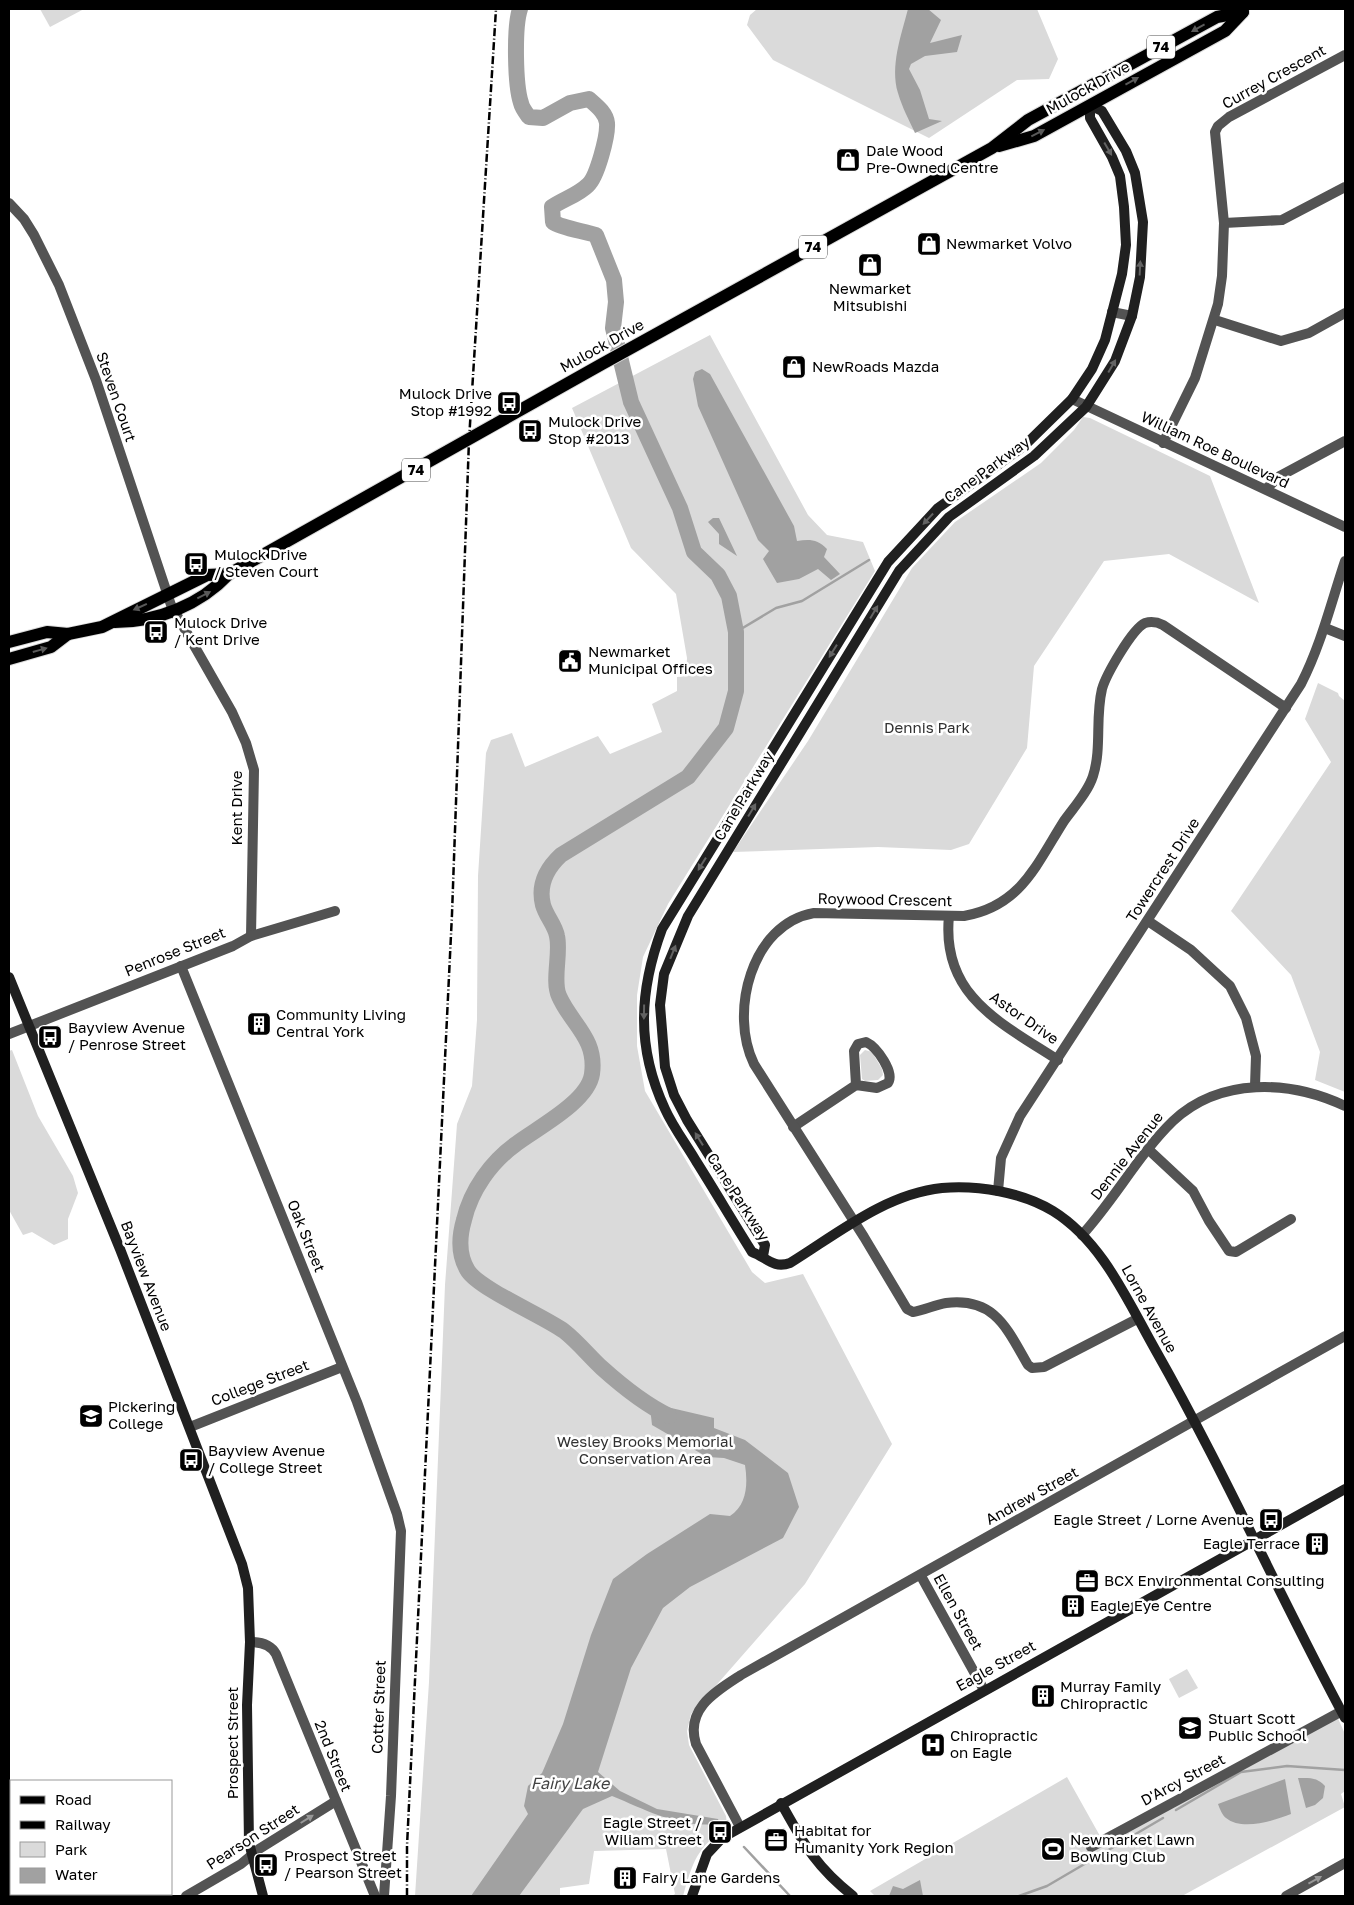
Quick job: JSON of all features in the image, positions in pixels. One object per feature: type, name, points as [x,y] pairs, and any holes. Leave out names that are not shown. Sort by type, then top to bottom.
[{"type":"main road","name":"Mulock Drive","points":[[9,642],[47,632],[68,634],[114,622],[139,622],[174,610],[214,590],[229,574],[602,364],[992,148],[1028,120],[1217,17],[1246,10]]},
{"type":"main road","name":"Mulock Drive","points":[[992,148],[1034,136],[1225,30],[1246,10]]},
{"type":"main road","name":"Cane Parkway","points":[[1090,105],[1102,111],[1126,151],[1135,173],[1143,222],[1140,278],[1132,316],[1115,361],[1086,407],[1034,456],[949,517],[899,571],[688,916],[664,974],[660,1004],[665,1067],[674,1095],[687,1120],[765,1245],[763,1256],[752,1252],[665,1110],[651,1072],[644,1034],[645,997],[650,962],[662,929],[888,562],[938,508],[1024,446],[1072,399],[1092,369],[1105,340],[1124,264],[1124,207],[1120,176],[1112,157],[1090,118],[1090,105]]},
{"type":"main road","name":"Mulock Drive","points":[[114,622],[134,610],[207,576],[229,574]]},
{"type":"main road","name":"Mulock Drive","points":[[9,659],[51,647],[68,634]]},
{"type":"main road","name":"Bayview Avenue","points":[[9,977],[190,1427],[242,1564],[248,1588]]},
{"type":"main road","name":"Lorne Avenue","points":[[763,1256],[777,1266],[790,1263],[872,1211],[901,1197],[942,1188],[998,1191],[1028,1200],[1053,1211],[1082,1235],[1110,1269],[1194,1419],[1343,1715]]},
{"type":"main road","name":"Eagle Street","points":[[692,1896],[707,1854],[722,1838],[781,1803],[1345,1489]]},
{"type":"main road","name":"Prospect Street","points":[[248,1588],[250,1642],[246,1764],[249,1843],[262,1896]]},
{"type":"main road","points":[[781,1803],[816,1862],[834,1882],[853,1896]]},
{"type":"street","name":"Currey Crescent","points":[[1163,443],[1188,396],[1215,320],[1222,276],[1224,223],[1215,132],[1218,126],[1229,117],[1345,54]]},
{"type":"street","name":"Cane Parkway","points":[[1082,90],[1090,105]]},
{"type":"street","points":[[1224,223],[1282,220],[1345,187]]},
{"type":"street","name":"Steven Court","points":[[9,203],[29,227],[59,285],[96,380],[174,610]]},
{"type":"street","points":[[1112,312],[1132,316]]},
{"type":"street","points":[[1215,320],[1281,341],[1309,333],[1345,313]]},
{"type":"street","name":"William Roe Boulevard","points":[[1072,399],[1345,527]]},
{"type":"street","points":[[1266,489],[1280,476],[1345,440]]},
{"type":"street","name":"Towercrest Drive","points":[[998,1191],[1001,1158],[1010,1135],[1286,708],[1308,670],[1325,628],[1345,561]]},
{"type":"street","name":"Kent Drive","points":[[174,610],[232,712],[246,743],[254,770],[251,936]]},
{"type":"street","name":"Roywood Crescent","points":[[1137,1318],[1044,1368],[1032,1368],[1028,1365],[1002,1322],[983,1307],[954,1303],[913,1312],[907,1309],[855,1222],[754,1064],[744,1029],[744,1002],[749,981],[770,940],[788,922],[814,913],[949,916],[976,914],[998,906],[1011,896],[1031,874],[1093,777],[1098,753],[1102,690],[1110,672],[1140,627],[1152,622],[1163,625],[1286,708]]},
{"type":"street","points":[[1325,628],[1345,636]]},
{"type":"street","name":"Penrose Street","points":[[9,1034],[233,946],[251,936],[335,911]]},
{"type":"street","name":"Astor Drive","points":[[949,916],[950,950],[956,970],[966,991],[988,1015],[1058,1060]]},
{"type":"street","points":[[1148,921],[1191,950],[1230,986],[1246,1018],[1256,1056],[1255,1086]]},
{"type":"street","name":"Oak Street","points":[[182,966],[380,1464],[398,1518]]},
{"type":"street","points":[[794,1127],[856,1084],[881,1087],[888,1084],[889,1072],[874,1048],[866,1042],[858,1044],[854,1051],[856,1084]]},
{"type":"street","name":"Dennie Avenue","points":[[1082,1235],[1106,1208],[1172,1122],[1200,1102],[1255,1086],[1292,1088],[1320,1095],[1345,1106]]},
{"type":"street","points":[[1149,1150],[1193,1191],[1208,1221],[1229,1251],[1236,1252],[1292,1219]]},
{"type":"street","name":"Andrew Street","points":[[740,1827],[692,1733],[694,1719],[701,1707],[732,1681],[1194,1419],[1345,1336]]},
{"type":"street","name":"College Street","points":[[190,1427],[342,1367]]},
{"type":"street","name":"Cotter Street","points":[[384,1896],[391,1796],[401,1531],[398,1518]]},
{"type":"street","name":"Ellen Street","points":[[920,1576],[984,1690]]},
{"type":"street","name":"2nd Street","points":[[250,1642],[267,1645],[273,1648],[276,1654],[376,1896]]},
{"type":"street","name":"D'Arcy Street","points":[[1090,1847],[1343,1715]]},
{"type":"street","name":"Pearson Street","points":[[186,1896],[252,1856],[259,1849],[336,1801]]},
{"type":"street","points":[[1286,1896],[1345,1863]]},
{"type":"green space","points":[[40,9],[84,9],[50,27]]},
{"type":"green space","points":[[757,9],[1037,9],[1058,59],[1049,79],[1017,80],[929,138],[773,60],[747,25],[750,15]]},
{"type":"green space","name":"Wesley Brooks Memorial Conservation Area","points":[[710,335],[808,515],[827,535],[863,542],[875,571],[668,904],[643,957],[637,995],[637,1046],[645,1091],[752,1272],[765,1283],[803,1274],[892,1444],[805,1584],[691,1714],[687,1731],[689,1745],[726,1816],[727,1825],[702,1849],[690,1873],[683,1896],[672,1896],[675,1894],[666,1849],[594,1851],[589,1884],[560,1888],[560,1896],[415,1896],[429,1682],[445,1285],[457,1124],[472,1086],[477,1020],[478,876],[486,753],[491,740],[512,733],[525,767],[598,736],[610,754],[662,732],[652,704],[677,691],[677,677],[686,676],[687,658],[676,594],[631,548],[572,408]]},
{"type":"green space","name":"Dennis Park","points":[[1083,417],[1090,418],[1210,476],[1259,603],[1169,554],[1104,561],[1034,666],[1027,748],[969,844],[951,850],[878,847],[733,852],[808,741],[912,568],[955,522],[1041,463],[1074,430]]},
{"type":"green space","points":[[1318,683],[1338,693],[1345,701],[1345,1092],[1315,1080],[1320,1052],[1291,975],[1231,911],[1331,762],[1305,719]]},
{"type":"green space","points":[[12,1050],[38,1116],[73,1176],[78,1193],[68,1219],[68,1239],[54,1245],[32,1232],[23,1235],[9,1210],[9,1051]]},
{"type":"green space","points":[[865,1050],[872,1052],[882,1069],[883,1075],[878,1080],[865,1081],[862,1079],[860,1055]]},
{"type":"green space","points":[[1187,1669],[1198,1688],[1179,1698],[1169,1679]]},
{"type":"green space","points":[[1336,1714],[1345,1734],[1345,1791],[1341,1794],[1345,1807],[1182,1896],[875,1896],[870,1891],[1067,1777],[1100,1836]]},
{"type":"water","points":[[908,9],[928,9],[941,20],[930,43],[962,35],[957,52],[925,56],[911,64],[909,69],[920,90],[929,119],[942,121],[915,133],[900,98],[895,72],[897,51]]},
{"type":"water","points":[[702,369],[710,374],[794,526],[797,541],[813,540],[827,549],[824,557],[840,574],[831,580],[818,569],[799,579],[777,583],[763,559],[769,551],[758,540],[698,406],[693,379],[695,372]]},
{"type":"water","points":[[713,518],[719,518],[737,556],[719,544],[719,534],[708,522]]},
{"type":"water","name":"Fairy Lake","points":[[650,1407],[667,1407],[714,1418],[714,1428],[745,1440],[788,1473],[799,1507],[783,1538],[690,1587],[663,1608],[631,1668],[598,1772],[620,1791],[657,1809],[718,1819],[720,1824],[705,1825],[677,1821],[651,1813],[612,1796],[583,1809],[519,1896],[471,1896],[528,1814],[524,1806],[528,1786],[542,1773],[563,1724],[591,1635],[613,1579],[647,1554],[710,1514],[730,1516],[736,1511],[743,1500],[746,1487],[745,1465],[724,1458],[707,1457],[652,1425]]},
{"type":"water","points":[[1298,1778],[1313,1779],[1322,1783],[1325,1786],[1323,1798],[1315,1805],[1306,1808]]},
{"type":"water","points":[[1285,1779],[1291,1814],[1258,1824],[1240,1824],[1226,1818],[1221,1812],[1218,1804]]},
{"type":"water","points":[[920,1880],[923,1896],[889,1896],[893,1886],[903,1889]]},
{"type":"waterway","points":[[520,9],[516,42],[517,83],[522,105],[529,117],[543,118],[570,103],[589,99],[601,110],[606,119],[607,129],[604,146],[595,174],[588,185],[580,192],[552,207],[553,222],[567,228],[596,235],[614,280],[616,302],[613,328],[631,402],[680,508],[694,552],[718,575],[729,596],[736,632],[736,691],[726,728],[688,777],[561,855],[545,877],[542,891],[543,905],[554,928],[558,943],[557,990],[564,1006],[587,1041],[593,1061],[592,1074],[588,1084],[572,1104],[507,1151],[490,1168],[477,1188],[467,1209],[462,1226],[460,1246],[462,1259],[468,1271],[475,1278],[498,1294],[564,1331],[625,1388],[669,1416]]},
{"type":"waterway","points":[[736,632],[776,608],[802,601],[869,560]]},
{"type":"waterway","points":[[1176,1810],[1241,1772],[1287,1766],[1345,1770]]},
{"type":"waterway","points":[[1019,1896],[1047,1886],[1163,1818]]},
{"type":"waterway","points":[[744,1847],[790,1896]]},
{"type":"railway","points":[[407,1896],[407,1846],[452,914],[469,440],[496,9]]},
{"type":"place","name":"Dale Wood Pre-Owned Centre","points":[[848,160]]},
{"type":"place","name":"Newmarket Volvo","points":[[929,244]]},
{"type":"place","name":"Newmarket Mitsubishi","points":[[870,265]]},
{"type":"place","name":"NewRoads Mazda","points":[[794,367]]},
{"type":"place","name":"Mulock Drive Stop #1992","points":[[509,403]]},
{"type":"place","name":"Mulock Drive Stop #2013","points":[[530,431]]},
{"type":"place","name":"Mulock Drive / Steven Court","points":[[196,564]]},
{"type":"place","name":"Mulock Drive / Kent Drive","points":[[156,632]]},
{"type":"place","name":"Newmarket Municipal Offices","points":[[570,661]]},
{"type":"place","name":"Community Living Central York","points":[[259,1024]]},
{"type":"place","name":"Bayview Avenue / Penrose Street","points":[[50,1037]]},
{"type":"place","name":"Pickering College","points":[[91,1416]]},
{"type":"place","name":"Bayview Avenue / College Street","points":[[191,1460]]},
{"type":"place","name":"Eagle Street / Lorne Avenue","points":[[1271,1520]]},
{"type":"place","name":"Eagle Terrace","points":[[1317,1544]]},
{"type":"place","name":"BCX Environmental Consulting","points":[[1087,1581]]},
{"type":"place","name":"Eagle Eye Centre","points":[[1073,1606]]},
{"type":"place","name":"Murray Family Chiropractic","points":[[1043,1696]]},
{"type":"place","name":"Stuart Scott Public School","points":[[1190,1728]]},
{"type":"place","name":"Chiropractic on Eagle","points":[[933,1745]]},
{"type":"place","name":"Eagle Street / Wiliam Street","points":[[720,1832]]},
{"type":"place","name":"Habitat for Humanity York Region","points":[[776,1840]]},
{"type":"place","name":"Newmarket Lawn Bowling Club","points":[[1053,1849]]},
{"type":"place","name":"Prospect Street / Pearson Street","points":[[266,1865]]},
{"type":"place","name":"Fairy Lane Gardens","points":[[625,1878]]}]
